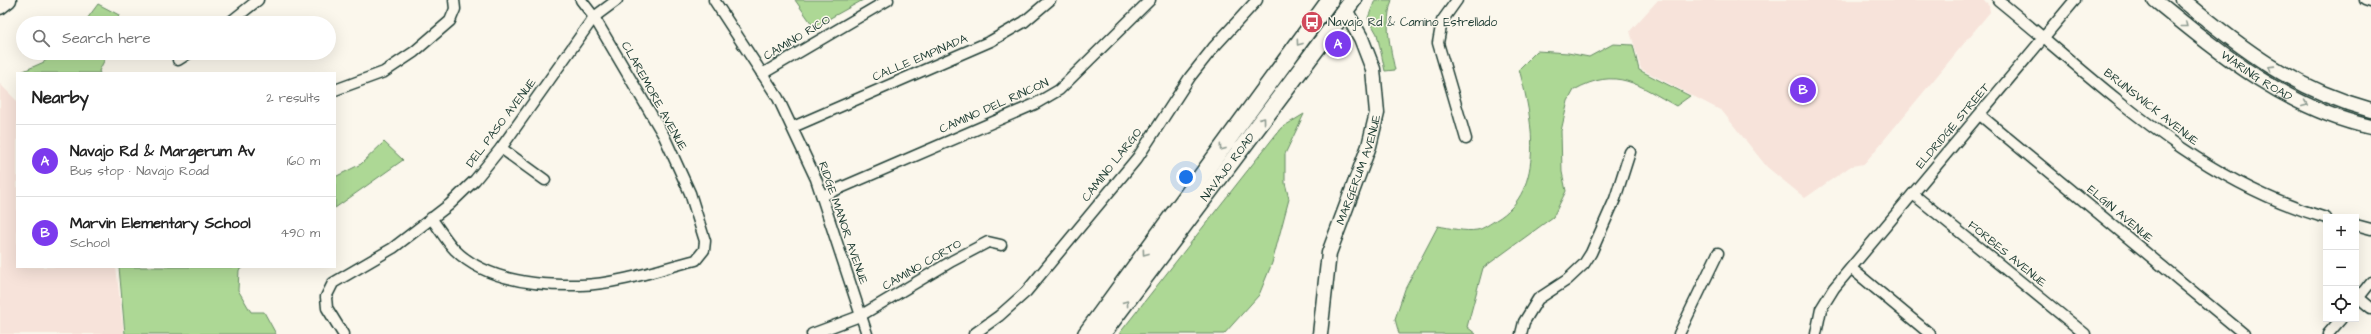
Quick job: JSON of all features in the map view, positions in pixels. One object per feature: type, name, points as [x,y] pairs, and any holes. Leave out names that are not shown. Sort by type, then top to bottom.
[{"type":"main road","points":[[0,7],[9,0]]},
{"type":"main road","name":"NAVAJO ROAD","points":[[1086,334],[1330,0]]},
{"type":"main road","name":"WARING ROAD","points":[[2155,0],[2222,55],[2257,78],[2302,103],[2371,127]]},
{"type":"main road","name":"WARING ROAD","points":[[2183,0],[2234,42],[2272,69],[2308,88],[2371,110]]},
{"type":"main road","name":"NAVAJO ROAD","points":[[1102,334],[1344,3]]},
{"type":"main road","name":"MARGERUM AVENUE","points":[[1320,334],[1329,253],[1370,146],[1377,113],[1373,69],[1361,38],[1344,3]]},
{"type":"street","points":[[238,16],[258,0]]},
{"type":"street","points":[[336,90],[384,72],[414,52],[450,21],[455,9],[454,0]]},
{"type":"street","name":"CLAREMORE AVENUE","points":[[431,218],[454,249],[472,263],[505,277],[539,283],[581,285],[603,282],[696,260],[702,255],[705,241],[690,193],[664,136],[594,18],[581,0]]},
{"type":"street","name":"DEL PASO AVENUE","points":[[344,334],[327,308],[326,297],[333,284],[393,248],[449,205],[475,180],[501,148],[594,18],[617,0]]},
{"type":"street","name":"RIDGE MANOR AVENUE","points":[[714,0],[778,98],[793,127],[816,179],[867,334]]},
{"type":"street","name":"CAMINO RICO","points":[[762,74],[888,0]]},
{"type":"street","name":"CALLE EMPINADA","points":[[793,127],[991,41],[1024,22],[1050,0]]},
{"type":"street","name":"CAMINO DEL RINCON","points":[[822,196],[1035,104],[1059,90],[1150,0]]},
{"type":"street","name":"CAMINO LARGO","points":[[974,334],[999,316],[1026,292],[1138,156],[1190,77],[1213,48],[1257,0]]},
{"type":"street","points":[[1457,0],[1442,20],[1438,43],[1466,139]]},
{"type":"street","name":"BRUNSWICK AVENUE","points":[[1998,0],[2164,136],[2199,161],[2264,195],[2323,217]]},
{"type":"street","name":"ELDRIDGE STREET","points":[[1816,334],[1821,309],[1834,288],[1852,269],[2075,0]]},
{"type":"street","points":[[2365,0],[2371,2]]},
{"type":"street","name":"ELGIN AVENUE","points":[[1980,115],[2244,334]]},
{"type":"street","points":[[501,148],[545,180]]},
{"type":"street","points":[[1522,334],[1524,322],[1538,299],[1567,280],[1584,264],[1591,253],[1615,199],[1630,152]]},
{"type":"street","name":"FORBES AVENUE","points":[[1913,194],[2085,334]]},
{"type":"street","points":[[2359,227],[2371,229]]},
{"type":"street","name":"CAMINO CORTO","points":[[812,334],[860,316],[952,261],[988,242],[1002,245]]},
{"type":"street","points":[[1679,334],[1718,253]]},
{"type":"street","points":[[1852,269],[1930,334]]},
{"type":"street","points":[[2359,297],[2371,282]]},
{"type":"street","points":[[2359,300],[2371,308]]},
{"type":"street","points":[[2328,334],[2338,322]]},
{"type":"shaded area","points":[[1658,0],[1984,0],[1989,5],[1990,12],[1864,164],[1851,166],[1805,198],[1767,167],[1722,111],[1641,69],[1630,31]]},
{"type":"shaded area","points":[[0,84],[16,100],[16,268],[116,268],[124,334],[0,334]]},
{"type":"green space","points":[[795,0],[863,0],[814,27]]},
{"type":"green space","points":[[1375,0],[1392,0],[1388,17],[1388,26],[1395,70],[1385,71],[1377,34],[1368,18]]},
{"type":"green space","points":[[98,4],[119,15],[119,16],[89,16]]},
{"type":"green space","points":[[1613,44],[1633,45],[1639,70],[1690,96],[1676,106],[1638,85],[1615,79],[1603,79],[1589,83],[1574,90],[1568,101],[1561,131],[1562,172],[1566,191],[1553,217],[1483,268],[1467,327],[1476,334],[1399,334],[1395,319],[1405,289],[1438,226],[1458,230],[1477,230],[1482,228],[1496,220],[1512,207],[1523,190],[1529,171],[1532,151],[1528,108],[1519,69],[1537,51],[1568,53],[1589,57]]},
{"type":"green space","points":[[46,60],[104,60],[100,72],[21,72]]},
{"type":"green space","points":[[1304,114],[1285,154],[1285,183],[1289,199],[1272,263],[1259,295],[1224,334],[1119,334],[1281,128]]},
{"type":"green space","points":[[384,142],[403,160],[336,207],[336,176],[361,164]]},
{"type":"green space","points":[[119,268],[242,268],[239,270],[238,290],[251,312],[264,312],[276,334],[125,334]]},
{"type":"place","name":"Navajo Rd & Camino Estrellado","points":[[1312,22]]},
{"type":"place","name":"Navajo Rd & Margerum Av","points":[[1338,44]]},
{"type":"place","name":"Marvin Elementary School","points":[[1803,90]]}]
